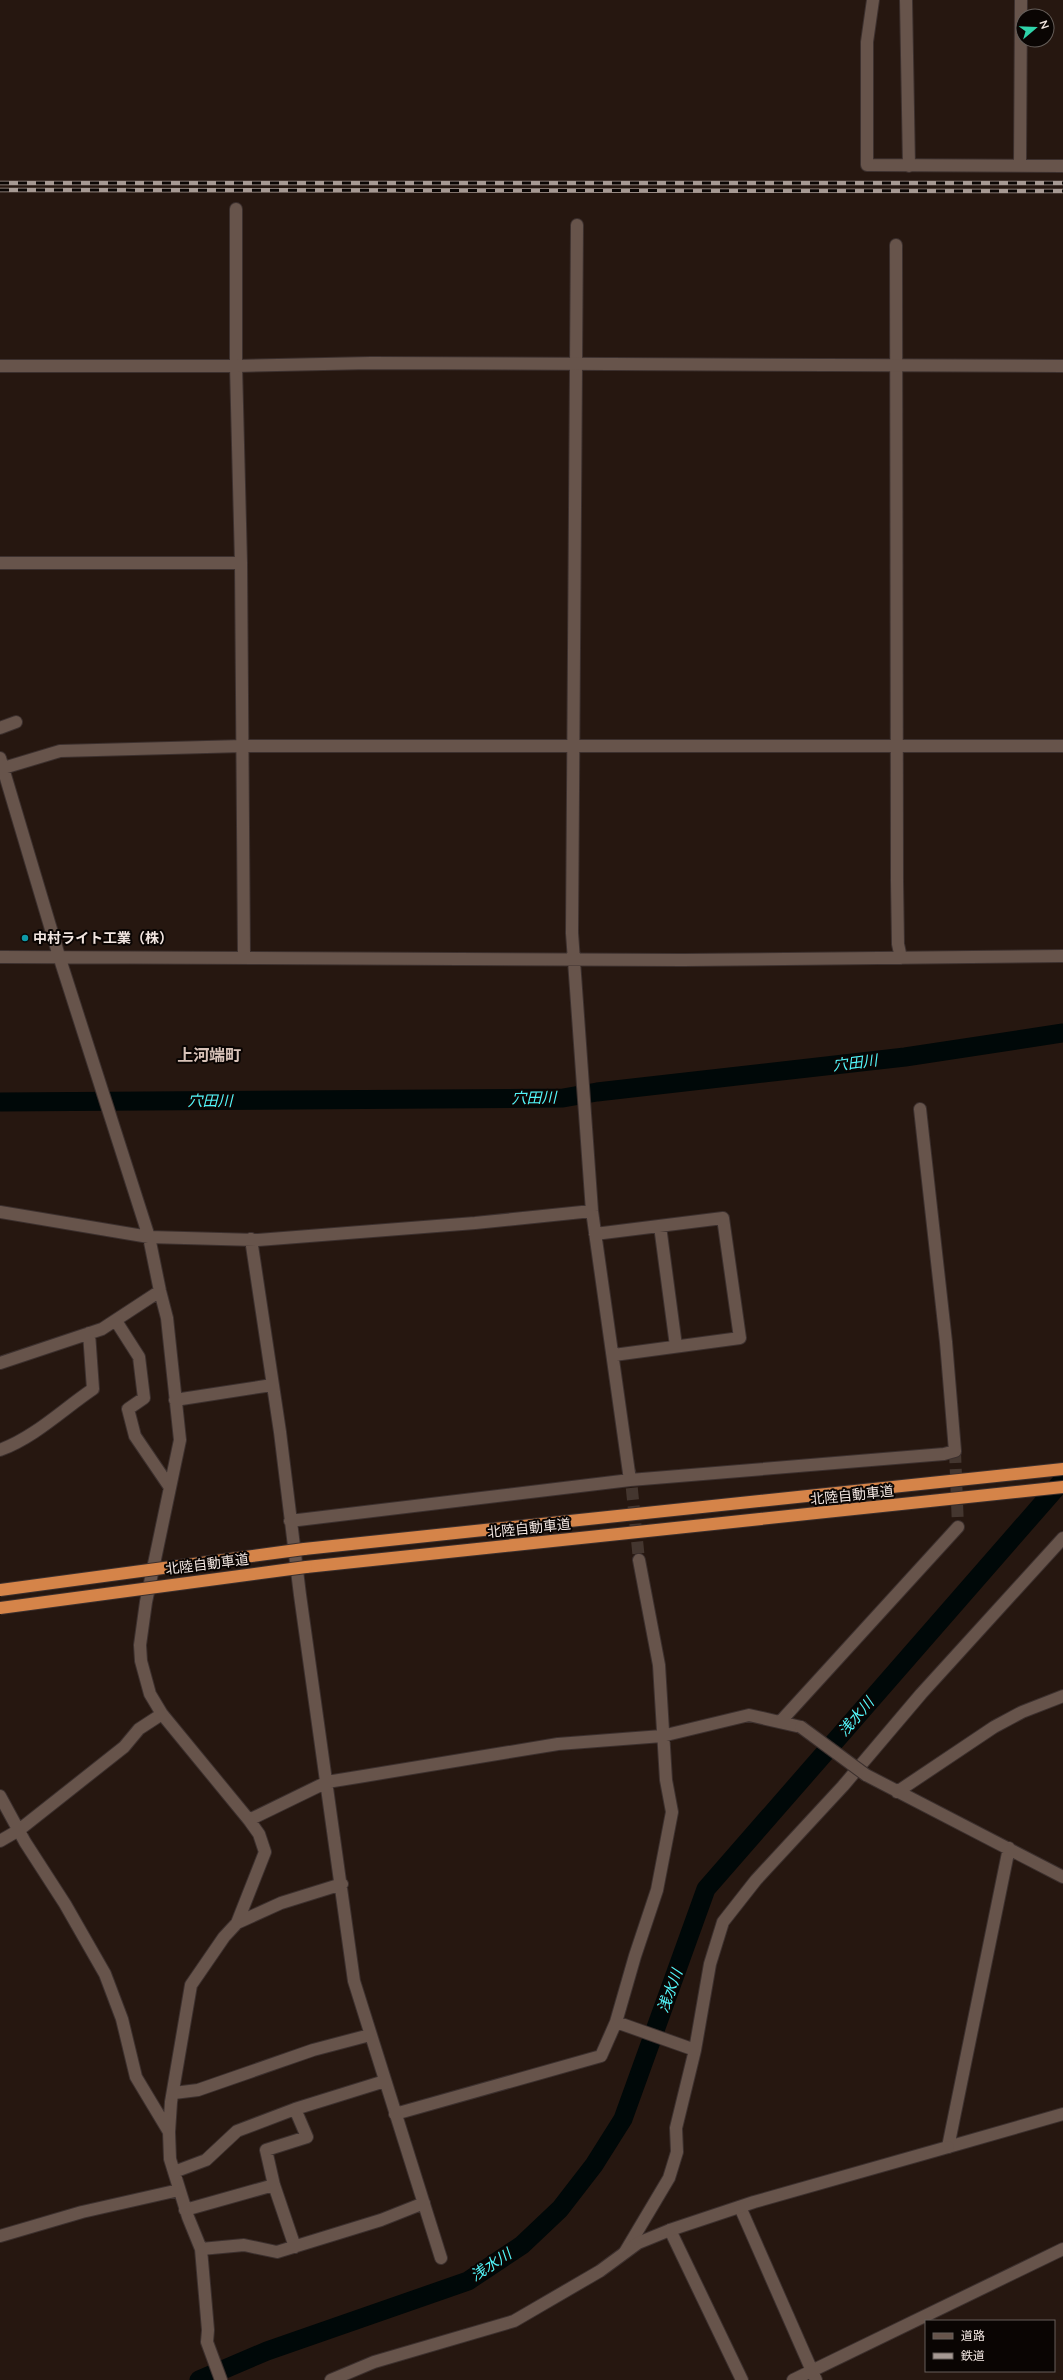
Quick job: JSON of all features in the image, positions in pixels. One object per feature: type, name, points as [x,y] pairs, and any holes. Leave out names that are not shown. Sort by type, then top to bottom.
[{"type":"highway","name":"北陸自動車道","points":[[0,1590],[304,1549],[1063,1469]]},
{"type":"highway","name":"北陸自動車道","points":[[0,1608],[306,1567],[1063,1487]]},
{"type":"street","points":[[873,0],[867,42],[867,165],[1063,166]]},
{"type":"street","points":[[906,0],[909,166]]},
{"type":"street","points":[[1020,166],[1021,0]]},
{"type":"street","points":[[236,209],[236,366],[241,563],[244,957]]},
{"type":"street","points":[[577,225],[571,886],[574,959],[582,1054],[592,1211],[614,1355],[630,1480]]},
{"type":"street","points":[[896,245],[898,936],[901,958]]},
{"type":"street","points":[[0,366],[236,366],[371,363],[1063,366]]},
{"type":"street","points":[[0,563],[241,563]]},
{"type":"street","points":[[0,728],[16,722]]},
{"type":"street","points":[[221,2380],[207,2342],[208,2330],[201,2249],[185,2210],[170,2159],[169,2132],[191,1985],[224,1937],[237,1923],[265,1852],[259,1834],[162,1714],[150,1694],[141,1661],[140,1645],[146,1602],[169,1486],[180,1440],[167,1318],[149,1237],[96,1067],[59,956],[1,766],[60,751],[243,746],[1063,746]]},
{"type":"street","points":[[0,957],[59,956],[574,959],[1063,956]]},
{"type":"street","points":[[290,1521],[630,1480],[944,1454],[956,1451],[946,1342],[920,1109]]},
{"type":"street","points":[[0,1212],[149,1237],[251,1239],[475,1223],[592,1211]]},
{"type":"street","points":[[595,1234],[723,1218],[740,1338],[614,1355]]},
{"type":"street","points":[[660,1226],[676,1346]]},
{"type":"street","points":[[251,1239],[342,1884],[354,1981],[441,2258]]},
{"type":"street","points":[[0,1364],[89,1334],[116,1320],[134,1306],[160,1291]]},
{"type":"street","points":[[116,1320],[139,1357],[144,1398],[128,1409],[135,1436],[169,1486]]},
{"type":"street","points":[[0,1450],[35,1433],[63,1410],[93,1389],[89,1334]]},
{"type":"street","points":[[176,1400],[272,1385]]},
{"type":"street","points":[[630,1467],[630,1480]]},
{"type":"street","points":[[780,1722],[958,1527]]},
{"type":"street","points":[[625,2252],[669,2178],[677,2152],[676,2128],[695,2050],[710,1964],[723,1922],[729,1913],[843,1786],[921,1694],[1063,1538]]},
{"type":"street","points":[[395,2114],[601,2056],[621,2023],[635,1956],[657,1890],[672,1812],[666,1780],[662,1736],[659,1665],[639,1560]]},
{"type":"street","points":[[897,1792],[994,1727],[1022,1712],[1063,1696]]},
{"type":"street","points":[[0,1841],[19,1830],[124,1747],[139,1729],[162,1714]]},
{"type":"street","points":[[248,1820],[327,1782],[558,1744],[662,1736],[749,1715],[801,1727],[866,1774],[897,1792],[1009,1848],[1063,1877]]},
{"type":"street","points":[[0,1796],[105,1974],[122,2019],[136,2077],[169,2132]]},
{"type":"street","points":[[948,2147],[1009,1848]]},
{"type":"street","points":[[237,1923],[281,1903],[342,1884]]},
{"type":"street","points":[[621,2023],[695,2050]]},
{"type":"street","points":[[174,2093],[198,2090],[313,2050],[370,2035]]},
{"type":"street","points":[[174,2172],[206,2160],[237,2131],[296,2109],[385,2081]]},
{"type":"street","points":[[296,2109],[307,2138],[266,2150],[274,2185],[296,2247]]},
{"type":"street","points":[[331,2380],[374,2362],[514,2321],[580,2283],[638,2243],[670,2230],[740,2207],[1063,2114]]},
{"type":"street","points":[[185,2210],[274,2185]]},
{"type":"street","points":[[0,2236],[82,2212],[179,2190]]},
{"type":"street","points":[[201,2249],[244,2245],[277,2252],[381,2220],[424,2203]]},
{"type":"street","points":[[740,2207],[814,2376]]},
{"type":"street","points":[[670,2230],[742,2380]]},
{"type":"street","points":[[793,2380],[814,2376],[1063,2249]]},
{"type":"waterway","name":"穴田川","points":[[0,1102],[563,1098],[597,1092],[905,1057],[1063,1033]]},
{"type":"waterway","name":"浅水川","points":[[199,2380],[267,2351],[468,2281],[522,2245],[560,2209],[594,2165],[623,2119],[706,1889],[1063,1480]]},
{"type":"tunnel","points":[[955,1451],[958,1527]]},
{"type":"tunnel","points":[[630,1470],[639,1560]]},
{"type":"railway","points":[[0,183],[1063,183]]},
{"type":"railway","points":[[0,190],[1063,191]]},
{"type":"place","name":"中村ライト工業（株）","points":[[25,938]]},
{"type":"district","name":"上河端町","points":[[209,1055]]}]
